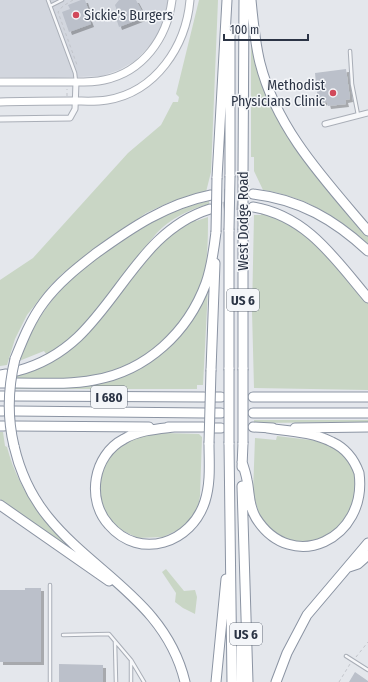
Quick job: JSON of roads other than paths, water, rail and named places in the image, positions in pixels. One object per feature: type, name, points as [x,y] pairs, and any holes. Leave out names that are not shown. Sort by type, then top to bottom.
[{"type":"highway","points":[[174,427],[140,432],[122,439],[107,452],[98,469],[95,488],[98,507],[109,525],[130,540],[144,544],[159,543],[175,538],[190,528],[200,514],[207,492],[218,178],[227,0]]},
{"type":"highway","name":"West Dodge Road","points":[[230,0],[228,369],[230,550]]},
{"type":"highway","name":"West Dodge Road","points":[[244,0],[242,462],[245,586]]},
{"type":"highway","points":[[251,0],[255,38],[260,64],[276,108],[290,134],[304,155],[368,231]]},
{"type":"highway","points":[[253,194],[287,201],[316,212],[340,227],[368,251]]},
{"type":"highway","points":[[185,682],[178,662],[165,636],[153,618],[136,599],[63,533],[48,516],[22,474],[14,446],[9,401],[15,359],[27,329],[38,309],[52,292],[76,269],[128,231],[156,214],[182,202],[211,195]]},
{"type":"highway","points":[[253,207],[280,214],[306,229],[324,246],[368,298]]},
{"type":"highway","points":[[18,371],[44,361],[72,342],[90,325],[134,268],[164,234],[184,220],[210,209]]},
{"type":"highway","points":[[15,383],[70,383],[96,380],[132,368],[157,353],[179,330],[199,300],[209,272],[216,232]]},
{"type":"highway","name":"I 680","points":[[14,396],[204,397]]},
{"type":"highway","points":[[253,397],[368,397]]},
{"type":"highway","name":"I 680","points":[[14,411],[204,413]]},
{"type":"highway","points":[[253,413],[368,413]]},
{"type":"highway","points":[[15,426],[203,427]]},
{"type":"highway","points":[[253,428],[368,427]]},
{"type":"highway","points":[[242,462],[248,480],[251,508],[263,526],[279,540],[296,546],[319,546],[341,535],[353,522],[361,506],[362,488],[357,467],[346,452],[332,442],[322,438],[267,428]]},
{"type":"highway","points":[[0,505],[136,599]]},
{"type":"highway","points":[[276,682],[286,653],[300,626],[321,597],[349,567],[354,558],[368,543]]},
{"type":"highway","points":[[230,550],[232,682]]},
{"type":"highway","name":"US 6","points":[[216,678],[230,550]]},
{"type":"highway","points":[[349,567],[358,564],[368,555]]},
{"type":"highway","points":[[241,682],[241,609],[245,586]]},
{"type":"highway","name":"US 6","points":[[245,586],[248,682]]},
{"type":"main road","points":[[0,82],[97,82],[111,79],[140,62],[160,40],[170,18],[172,0]]},
{"type":"main road","points":[[0,102],[98,101],[114,98],[132,91],[155,75],[165,65],[181,40],[185,29],[190,0]]},
{"type":"street","points":[[0,119],[70,118],[74,113],[76,101],[76,82]]},
{"type":"street","points":[[325,124],[368,113]]},
{"type":"lane","points":[[48,0],[75,73],[76,82]]},
{"type":"lane","points":[[50,6],[62,0]]},
{"type":"lane","points":[[350,51],[352,84],[358,115]]},
{"type":"lane","points":[[50,585],[50,682]]},
{"type":"lane","points":[[63,634],[109,634],[131,660],[144,682]]},
{"type":"lane","points":[[115,642],[116,682]]},
{"type":"lane","points":[[346,656],[368,670]]},
{"type":"lane","points":[[131,660],[131,682]]},
{"type":"tunnel","points":[[211,195],[229,193],[250,194]]},
{"type":"tunnel","points":[[210,209],[231,205],[249,207]]},
{"type":"place","name":"Sickie's Burgers","points":[[76,15]]},
{"type":"place","name":"Methodist Physicians Clinic","points":[[333,93]]}]
